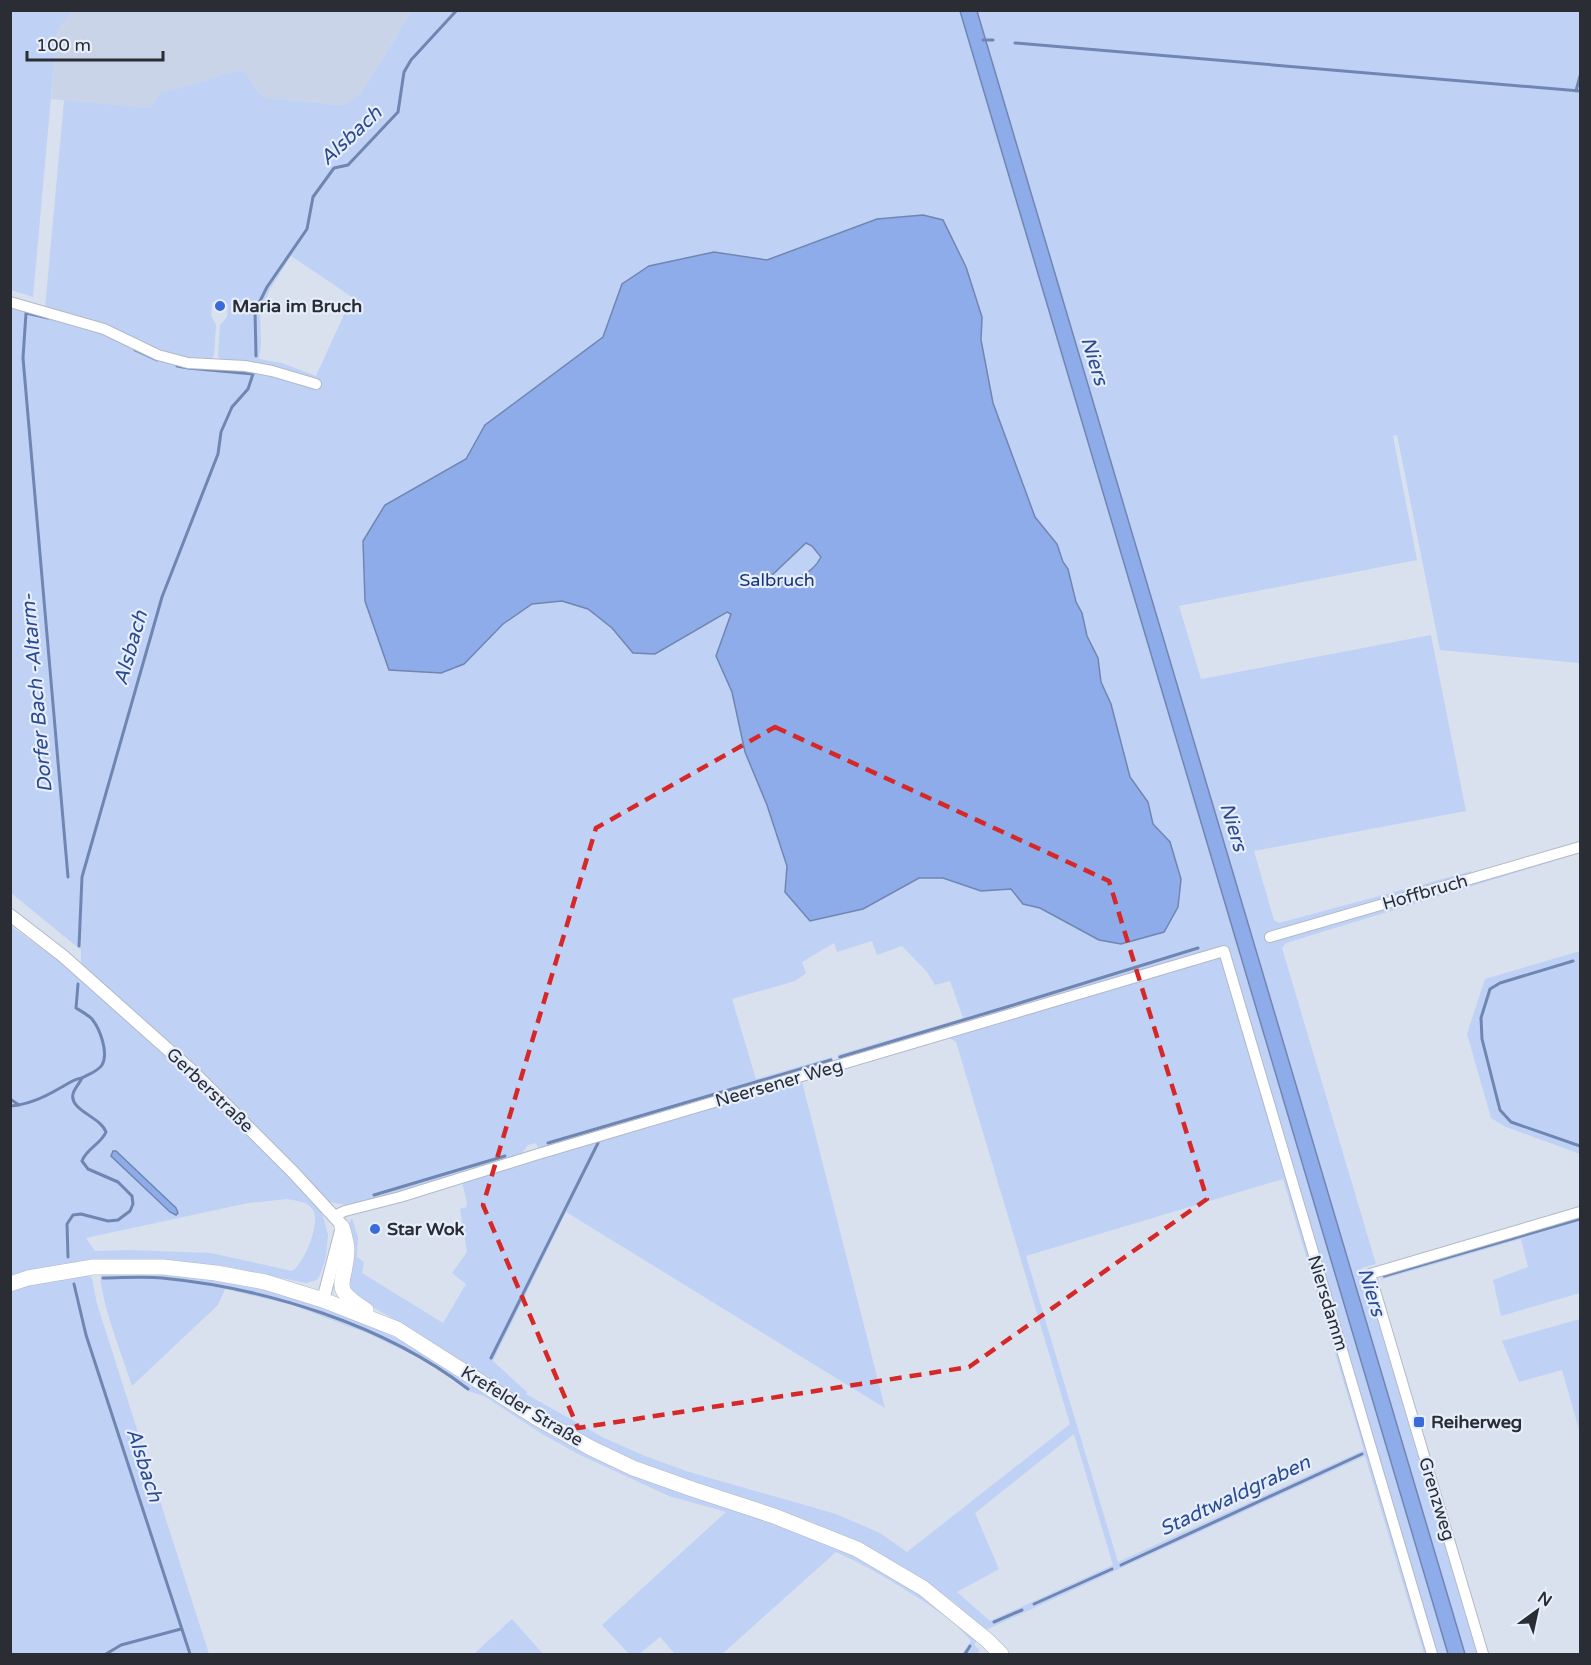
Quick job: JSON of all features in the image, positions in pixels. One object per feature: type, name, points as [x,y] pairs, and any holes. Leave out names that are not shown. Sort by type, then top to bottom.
[{"type":"main road","points":[[338,1222],[347,1249],[341,1283],[344,1292],[349,1299],[397,1329]]},
{"type":"main road","name":"Krefelder Straße","points":[[10,1284],[28,1278],[93,1267],[162,1267],[216,1273],[265,1282],[323,1300],[397,1329],[537,1418],[591,1448],[658,1477],[774,1516],[857,1549],[924,1588],[1001,1654]]},
{"type":"street","points":[[10,302],[104,329],[158,355],[188,363],[272,370],[316,384]]},
{"type":"street","name":"Hoffbruch","points":[[1270,936],[1581,847]]},
{"type":"street","name":"Gerberstraße","points":[[10,915],[63,956],[192,1071],[293,1172],[338,1222]]},
{"type":"street","name":"Neersener Weg","points":[[338,1222],[345,1211],[400,1197],[1224,951]]},
{"type":"street","name":"Niersdamm","points":[[1224,951],[1432,1654]]},
{"type":"street","name":"Grenzweg","points":[[1483,1654],[1370,1274],[1581,1212]]},
{"type":"street","points":[[323,1300],[338,1222]]},
{"type":"highlighted area","points":[[775,727],[1109,881],[1207,1199],[969,1367],[578,1428],[483,1205],[596,828]]},
{"type":"shaded area","points":[[73,11],[412,11],[360,95],[350,102],[339,105],[267,98],[260,94],[240,70],[151,108],[51,99],[57,31]]},
{"type":"green space","points":[[10,11],[73,11],[57,31],[33,297],[11,290]]},
{"type":"green space","name":"Salbruch","points":[[412,11],[1580,11],[1580,663],[1440,650],[1397,435],[1393,436],[1417,560],[1179,606],[1201,679],[1431,635],[1466,811],[1254,851],[1274,920],[1279,923],[1472,871],[1469,875],[1277,929],[1279,937],[1580,853],[1286,943],[1282,948],[1376,1264],[1362,1268],[1477,1654],[1465,1654],[1119,488],[1235,936],[1448,1654],[1424,1654],[1365,1456],[988,1629],[981,1627],[955,1603],[921,1578],[854,1542],[680,1480],[603,1448],[483,1378],[412,1329],[365,1303],[351,1289],[348,1278],[351,1242],[349,1223],[352,1218],[358,1237],[357,1257],[364,1262],[362,1273],[443,1323],[466,1284],[452,1273],[467,1252],[460,1209],[466,1207],[467,1203],[462,1182],[843,1062],[838,1060],[837,1055],[963,1018],[950,981],[935,985],[927,972],[902,946],[877,955],[872,941],[837,952],[834,943],[802,962],[806,973],[795,981],[732,999],[756,1079],[832,1057],[833,1061],[827,1066],[538,1149],[536,1143],[528,1145],[518,1158],[399,1194],[346,1205],[330,1202],[177,1052],[81,966],[81,950],[11,893],[10,307],[105,334],[155,357],[221,361],[218,356],[220,325],[227,317],[228,304],[212,302],[211,315],[216,325],[214,355],[211,360],[184,358],[158,350],[45,308],[64,100],[150,108],[160,94],[241,70],[260,94],[267,98],[339,105],[350,102],[360,95]],"holes":[[[291,256],[352,297],[316,376],[282,363],[259,359],[260,312],[270,289]],[[949,1038],[956,1042],[1070,1424],[907,1552],[880,1533],[836,1514],[689,1472],[604,1438],[526,1394],[527,1392],[493,1361],[566,1212],[885,1408],[802,1082]],[[1283,1179],[1364,1450],[1118,1562],[1026,1256]],[[1074,1434],[1113,1565],[990,1621],[957,1592],[999,1569],[975,1513]]]},
{"type":"green space","points":[[11,926],[81,977],[182,1068],[259,1144],[320,1209],[328,1235],[326,1257],[320,1275],[317,1280],[306,1283],[229,1267],[188,1263],[11,1277]],"holes":[[[116,1151],[176,1208],[173,1215],[111,1156],[111,1153]],[[287,1199],[308,1205],[315,1216],[313,1233],[306,1252],[292,1271],[211,1253],[95,1251],[86,1238],[248,1203]]]},
{"type":"green space","points":[[1580,951],[1580,1154],[1506,1127],[1491,1118],[1467,1034],[1485,979]]},
{"type":"green space","points":[[1580,1216],[1580,1293],[1501,1316],[1493,1280],[1528,1267],[1521,1239],[1380,1280],[1388,1272]]},
{"type":"green space","points":[[101,1273],[158,1273],[227,1281],[295,1298],[358,1321],[403,1341],[525,1418],[888,1570],[979,1637],[974,1645],[980,1650],[977,1654],[962,1654],[971,1641],[952,1622],[895,1583],[836,1552],[722,1654],[675,1654],[660,1637],[639,1654],[629,1654],[602,1625],[726,1512],[669,1496],[580,1455],[542,1434],[484,1396],[468,1391],[419,1358],[369,1334],[292,1305],[225,1289],[218,1305],[132,1386],[107,1311]]},
{"type":"green space","points":[[89,1275],[209,1654],[11,1654],[10,1287]]},
{"type":"green space","points":[[1580,1319],[1580,1433],[1562,1370],[1519,1382],[1502,1341]]},
{"type":"green space","points":[[512,1619],[543,1654],[474,1654]]},
{"type":"water","points":[[960,11],[977,11],[1465,1654],[1448,1654]]},
{"type":"water","points":[[923,215],[943,220],[966,267],[982,317],[981,340],[993,403],[1035,517],[1057,544],[1068,569],[1087,636],[1098,658],[1101,682],[1111,704],[1130,777],[1148,802],[1153,824],[1170,842],[1181,879],[1178,907],[1164,932],[1121,944],[1099,940],[1040,908],[1023,904],[1011,889],[981,891],[943,878],[919,878],[863,909],[810,921],[785,892],[787,866],[767,805],[745,752],[732,692],[716,656],[731,614],[727,612],[655,654],[633,653],[612,628],[588,609],[562,601],[532,604],[503,624],[464,664],[441,673],[389,670],[365,601],[363,541],[385,505],[466,459],[485,425],[603,337],[622,284],[649,266],[714,252],[767,260],[877,219]],"holes":[[[806,543],[812,546],[821,557],[812,569],[800,577],[770,582],[769,578]]]},
{"type":"water","points":[[113,1151],[116,1151],[176,1208],[178,1213],[176,1215],[170,1212],[111,1156]]},
{"type":"waterway","name":"Alsbach","points":[[256,356],[255,311],[267,287],[307,229],[313,197],[334,168],[348,165],[398,112],[404,72],[411,60],[457,10]]},
{"type":"waterway","points":[[983,40],[993,40]]},
{"type":"waterway","points":[[1015,43],[1580,91]]},
{"type":"waterway","points":[[1576,91],[1580,76]]},
{"type":"waterway","name":"Dorfer Bach -Altarm-","points":[[48,318],[26,313],[23,358],[68,877]]},
{"type":"waterway","name":"Dorfer Bach -Altarm-","points":[[135,350],[157,360]]},
{"type":"waterway","name":"Dorfer Bach -Altarm-","points":[[177,366],[253,374]]},
{"type":"waterway","name":"Alsbach","points":[[79,946],[82,877],[162,597],[218,454],[221,432],[232,407],[248,389],[253,374]]},
{"type":"waterway","points":[[840,1057],[1198,948]]},
{"type":"waterway","points":[[1573,961],[1500,983],[1490,989],[1481,1018],[1482,1039],[1500,1110],[1511,1122],[1580,1146]]},
{"type":"waterway","name":"Alsbach","points":[[68,1257],[67,1224],[73,1215],[81,1214],[108,1221],[118,1220],[130,1211],[133,1204],[132,1196],[118,1182],[88,1169],[82,1161],[106,1132],[98,1122],[76,1105],[73,1094],[82,1078],[102,1065],[105,1054],[103,1041],[95,1023],[76,1008],[78,984]]},
{"type":"waterway","points":[[548,1143],[831,1060]]},
{"type":"waterway","points":[[10,1106],[36,1100],[82,1078]]},
{"type":"waterway","points":[[10,1099],[19,1105]]},
{"type":"waterway","points":[[491,1358],[598,1143]]},
{"type":"waterway","points":[[374,1195],[505,1156]]},
{"type":"waterway","name":"Niers","points":[[1384,1276],[1580,1219]]},
{"type":"waterway","points":[[103,1278],[162,1278],[202,1283],[283,1301],[323,1313],[400,1346],[435,1366],[468,1389]]},
{"type":"waterway","name":"Alsbach","points":[[74,1284],[86,1335],[190,1654]]},
{"type":"waterway","name":"Stadtwaldgraben","points":[[1121,1565],[1362,1454]]},
{"type":"waterway","name":"Stadtwaldgraben","points":[[1034,1604],[1112,1569]]},
{"type":"waterway","name":"Stadtwaldgraben","points":[[994,1622],[1022,1610]]},
{"type":"waterway","points":[[106,1654],[121,1645],[181,1629]]},
{"type":"waterway","name":"Stadtwaldgraben","points":[[965,1654],[970,1646]]},
{"type":"place","name":"Maria im Bruch","points":[[220,306]]},
{"type":"place","name":"Star Wok","points":[[375,1229]]},
{"type":"place","name":"Reiherweg","points":[[1419,1422]]}]
